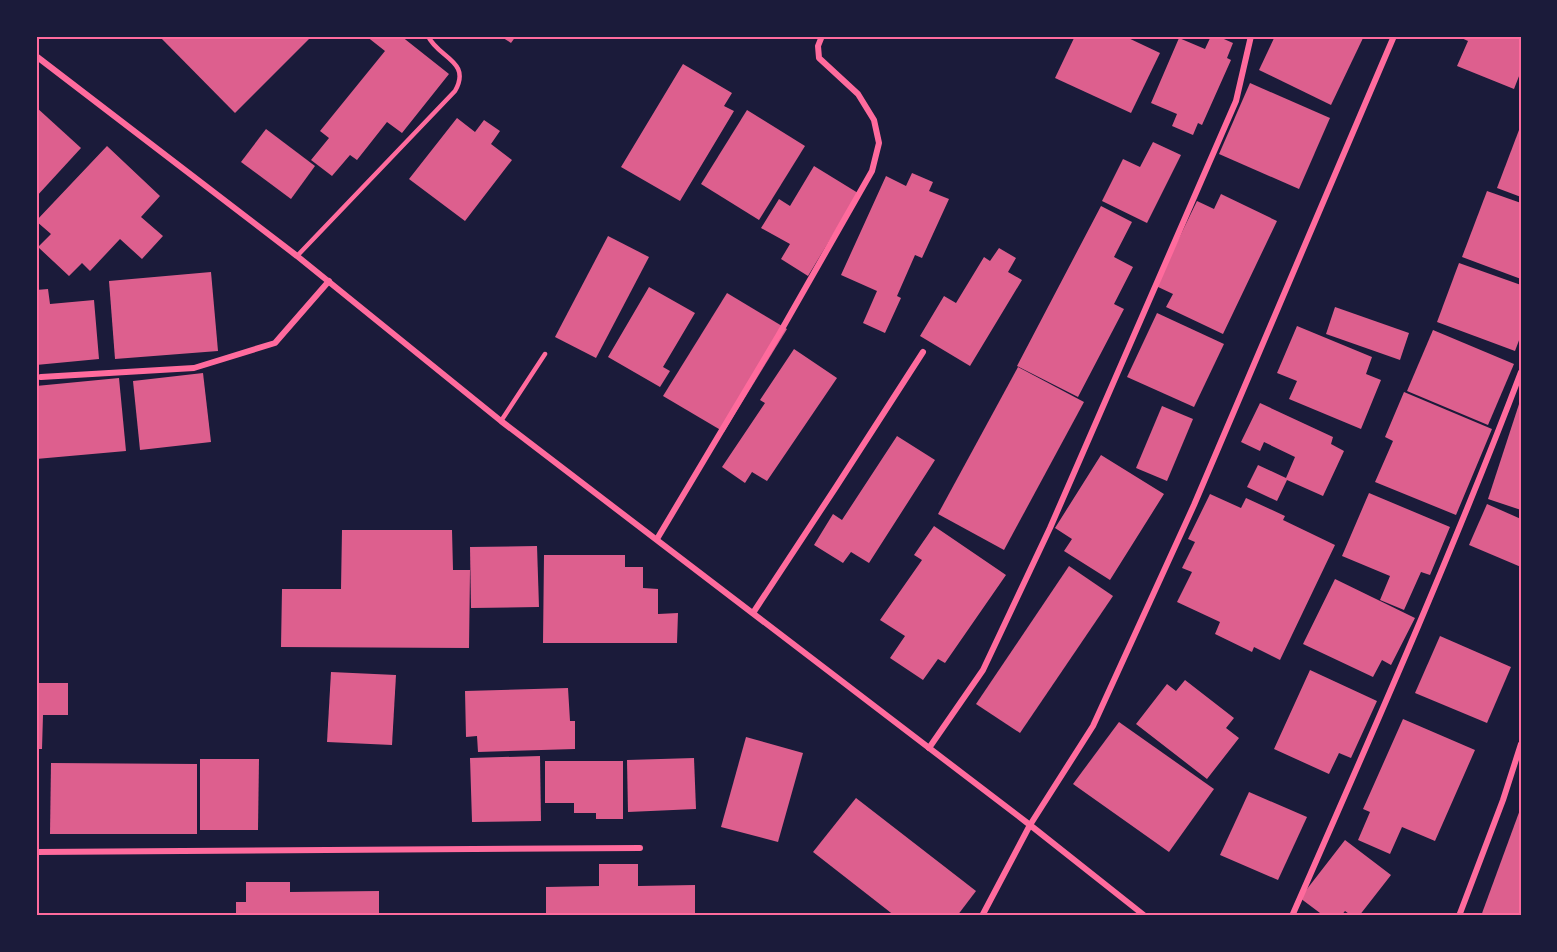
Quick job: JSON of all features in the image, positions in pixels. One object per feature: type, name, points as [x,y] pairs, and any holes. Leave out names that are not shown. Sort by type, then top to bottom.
[{"type":"street","points":[[657,539],[778,336],[872,171],[879,143],[874,120],[858,94],[819,58],[818,46],[822,36]]},
{"type":"street","points":[[929,748],[983,670],[1050,528],[1236,101],[1251,36]]},
{"type":"street","points":[[982,916],[1030,825],[1093,726],[1194,505],[1394,36]]},
{"type":"street","points":[[36,56],[329,281],[501,421],[1030,825],[1145,916]]},
{"type":"street","points":[[41,377],[194,368],[275,343],[329,281]]},
{"type":"street","points":[[753,613],[923,352]]},
{"type":"street","points":[[1293,916],[1484,471],[1521,372]]},
{"type":"street","points":[[1459,916],[1503,800],[1521,744]]},
{"type":"street","points":[[36,852],[640,849]]},
{"type":"lane","points":[[297,256],[455,92],[461,82],[460,70],[453,61],[434,46],[428,36]]},
{"type":"lane","points":[[501,421],[545,354]]},
{"type":"building","points":[[159,36],[306,36],[309,39],[235,113]]},
{"type":"building","points":[[366,36],[401,36],[449,74],[402,133],[387,122],[357,160],[350,155],[332,176],[311,160],[329,138],[320,131],[385,51]]},
{"type":"building","points":[[500,36],[516,36],[511,43]]},
{"type":"building","points":[[1075,36],[1124,36],[1160,53],[1131,113],[1055,78]]},
{"type":"building","points":[[1211,36],[1217,36],[1233,43],[1227,58],[1231,60],[1202,125],[1198,123],[1193,135],[1172,126],[1177,114],[1151,103],[1179,38],[1205,49]]},
{"type":"building","points":[[1275,36],[1364,36],[1331,105],[1259,70]]},
{"type":"building","points":[[1457,36],[1521,36],[1521,71],[1514,89],[1457,66],[1468,41]]},
{"type":"building","points":[[683,64],[732,93],[724,106],[734,111],[680,201],[621,167]]},
{"type":"building","points":[[1250,83],[1330,118],[1299,189],[1219,154]]},
{"type":"building","points":[[36,107],[81,148],[36,197]]},
{"type":"building","points":[[747,110],[805,146],[759,220],[701,184]]},
{"type":"building","points":[[457,118],[475,132],[484,120],[500,131],[491,144],[512,160],[465,221],[409,179]]},
{"type":"building","points":[[266,129],[315,166],[291,199],[241,162]]},
{"type":"building","points":[[1519,130],[1521,131],[1521,197],[1497,188]]},
{"type":"building","points":[[1153,142],[1181,155],[1147,223],[1102,201],[1123,159],[1140,167]]},
{"type":"building","points":[[107,146],[160,196],[141,217],[163,236],[142,259],[120,239],[90,271],[82,263],[69,276],[38,247],[51,234],[36,221]]},
{"type":"building","points":[[814,166],[858,193],[808,276],[781,259],[790,244],[761,228],[779,199],[790,206]]},
{"type":"building","points":[[912,173],[933,182],[929,191],[949,199],[922,258],[915,255],[897,296],[901,298],[885,333],[863,323],[877,291],[841,275],[886,176],[906,186]]},
{"type":"building","points":[[1487,191],[1521,203],[1521,279],[1462,257]]},
{"type":"building","points":[[1221,194],[1277,221],[1223,334],[1166,307],[1173,294],[1156,286],[1197,201],[1214,209]]},
{"type":"building","points":[[1101,206],[1132,222],[1114,257],[1133,267],[1114,304],[1124,309],[1078,397],[1017,366]]},
{"type":"building","points":[[608,236],[649,257],[596,358],[555,337]]},
{"type":"building","points":[[999,248],[1016,258],[1008,272],[1022,280],[970,366],[920,336],[944,296],[956,303],[984,257],[990,261]]},
{"type":"building","points":[[1459,263],[1521,285],[1521,335],[1515,351],[1437,322]]},
{"type":"building","points":[[211,272],[218,351],[115,359],[109,281]]},
{"type":"building","points":[[649,287],[695,313],[663,367],[670,371],[660,387],[608,357]]},
{"type":"building","points":[[48,289],[50,304],[94,300],[99,359],[36,365],[36,290]]},
{"type":"building","points":[[727,293],[787,329],[724,432],[663,396]]},
{"type":"building","points":[[1335,307],[1409,333],[1400,360],[1326,334]]},
{"type":"building","points":[[1157,313],[1224,344],[1194,407],[1127,377]]},
{"type":"building","points":[[1297,326],[1372,357],[1366,374],[1381,380],[1361,429],[1289,399],[1297,381],[1277,373]]},
{"type":"building","points":[[1433,330],[1514,364],[1488,425],[1407,391]]},
{"type":"building","points":[[794,349],[837,378],[767,481],[752,472],[745,483],[722,467],[765,403],[760,400]]},
{"type":"building","points":[[1018,367],[1084,402],[1004,550],[938,514]]},
{"type":"building","points":[[203,373],[211,442],[140,450],[133,381]]},
{"type":"building","points":[[119,378],[126,451],[36,459],[36,386]]},
{"type":"building","points":[[1404,392],[1492,429],[1456,515],[1375,482],[1393,441],[1385,437]]},
{"type":"building","points":[[1521,398],[1521,510],[1488,499]]},
{"type":"building","points":[[1260,403],[1333,437],[1331,444],[1344,451],[1323,496],[1287,480],[1277,501],[1247,487],[1258,465],[1286,478],[1295,457],[1264,442],[1260,451],[1241,442]]},
{"type":"building","points":[[1162,406],[1193,419],[1167,481],[1136,468]]},
{"type":"building","points":[[897,436],[935,460],[869,563],[851,552],[843,563],[814,545],[833,514],[842,520]]},
{"type":"building","points":[[1101,455],[1164,494],[1110,580],[1064,551],[1072,539],[1055,528]]},
{"type":"building","points":[[1369,493],[1450,527],[1430,575],[1421,572],[1404,610],[1380,600],[1390,576],[1342,556]]},
{"type":"building","points":[[1210,494],[1241,508],[1246,498],[1285,516],[1283,520],[1335,545],[1280,660],[1254,647],[1252,652],[1215,634],[1220,622],[1177,602],[1192,572],[1182,568],[1195,542],[1188,539]]},
{"type":"building","points":[[1487,504],[1521,519],[1521,567],[1469,545]]},
{"type":"building","points":[[934,526],[1006,575],[945,663],[938,659],[923,680],[890,658],[905,636],[880,620],[922,560],[914,555]]},
{"type":"building","points":[[342,530],[452,530],[453,570],[470,570],[469,648],[281,647],[282,589],[341,589]]},
{"type":"building","points":[[537,546],[539,607],[471,608],[470,547]]},
{"type":"building","points":[[544,555],[625,555],[625,567],[643,567],[643,588],[658,589],[658,614],[678,613],[677,643],[543,643]]},
{"type":"building","points":[[1069,566],[1113,596],[1020,733],[976,704]]},
{"type":"building","points":[[1335,579],[1415,618],[1391,665],[1382,660],[1373,677],[1303,644]]},
{"type":"building","points":[[1440,636],[1511,667],[1487,723],[1415,693]]},
{"type":"building","points":[[1310,670],[1377,701],[1351,758],[1339,753],[1329,774],[1274,749]]},
{"type":"building","points":[[331,672],[396,675],[392,745],[327,742]]},
{"type":"building","points":[[1185,680],[1234,718],[1226,728],[1239,738],[1207,779],[1136,724],[1167,684],[1176,691]]},
{"type":"building","points":[[36,683],[68,683],[68,715],[43,715],[42,749],[36,749]]},
{"type":"building","points":[[568,688],[570,721],[575,721],[575,749],[478,752],[477,736],[466,737],[465,691]]},
{"type":"building","points":[[1403,719],[1475,750],[1435,841],[1402,827],[1390,854],[1358,840],[1370,812],[1363,809]]},
{"type":"building","points":[[1119,722],[1214,789],[1169,852],[1073,784]]},
{"type":"building","points":[[746,737],[803,753],[778,842],[721,827]]},
{"type":"building","points":[[540,756],[541,821],[472,822],[470,758]]},
{"type":"building","points":[[694,758],[696,809],[628,812],[627,760]]},
{"type":"building","points":[[200,759],[259,759],[258,830],[200,830]]},
{"type":"building","points":[[545,761],[623,761],[623,819],[596,819],[596,813],[574,813],[574,803],[545,803]]},
{"type":"building","points":[[51,763],[197,764],[197,834],[50,834]]},
{"type":"building","points":[[1249,792],[1307,817],[1278,880],[1220,855]]},
{"type":"building","points":[[856,798],[976,891],[957,916],[895,916],[813,852]]},
{"type":"building","points":[[1521,807],[1521,916],[1481,916]]},
{"type":"building","points":[[1345,840],[1391,875],[1359,916],[1352,916],[1345,911],[1341,916],[1324,916],[1300,898]]},
{"type":"building","points":[[599,864],[638,864],[638,886],[695,885],[695,916],[546,916],[546,887],[599,886]]},
{"type":"building","points":[[246,882],[290,882],[290,892],[379,891],[379,916],[236,916],[236,902],[246,902]]}]
